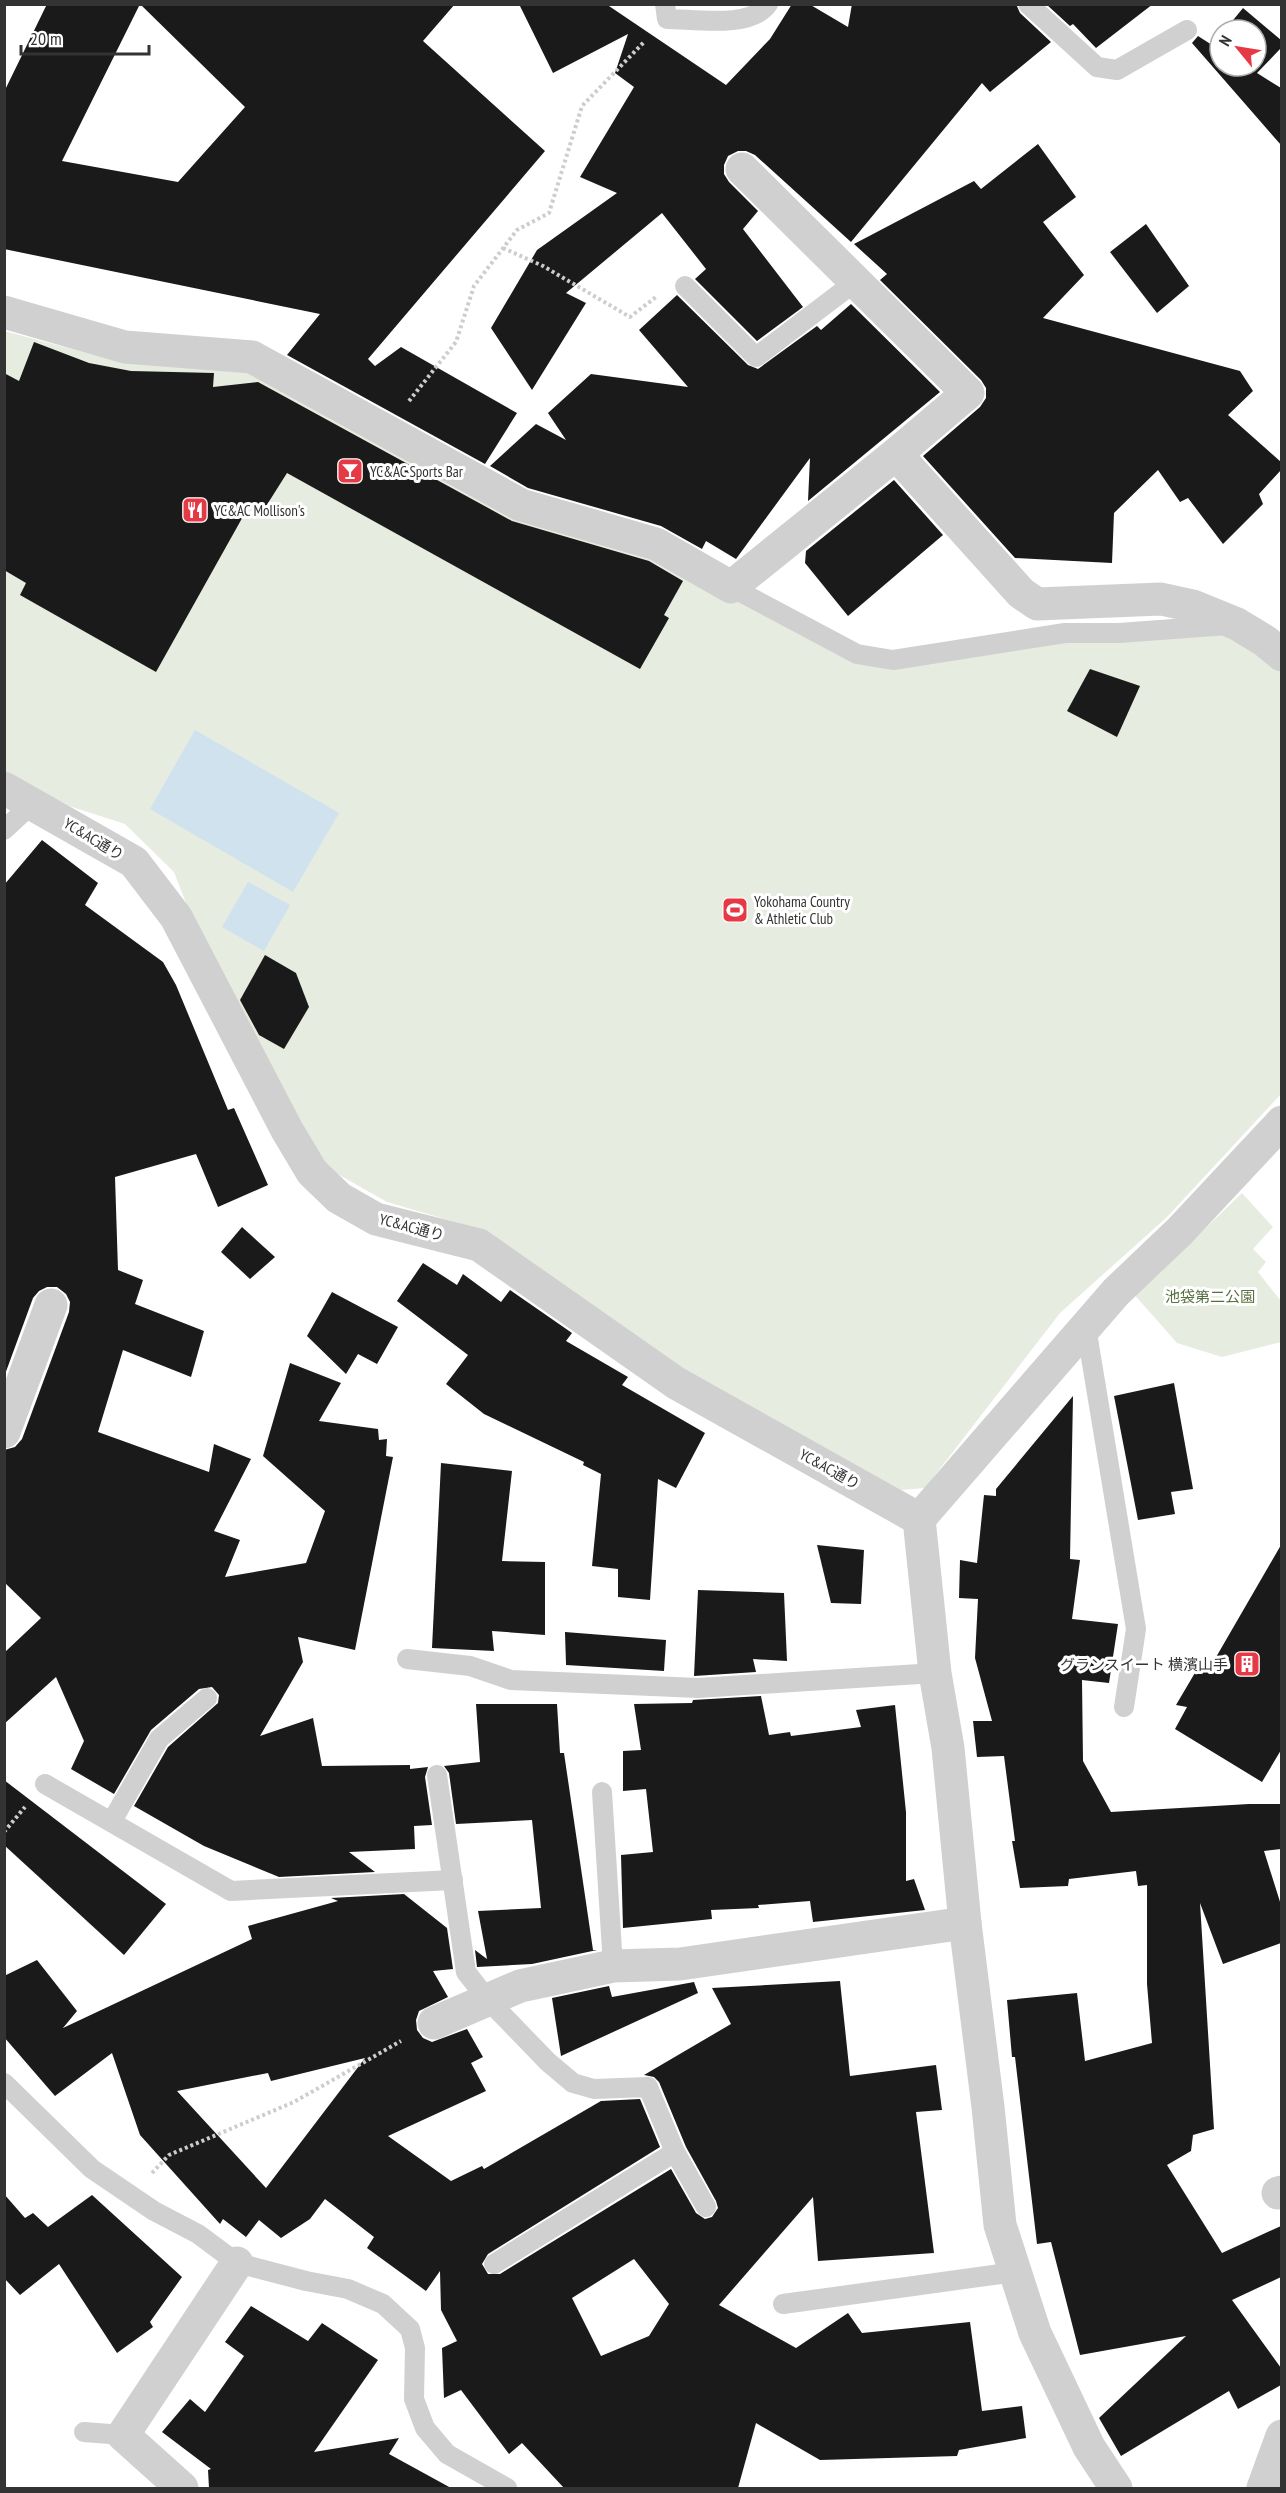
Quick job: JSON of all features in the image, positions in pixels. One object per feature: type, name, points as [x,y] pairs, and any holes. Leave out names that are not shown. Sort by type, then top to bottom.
[{"type":"street","points":[[4,312],[125,347],[252,357],[521,505],[656,544],[731,587],[968,393],[742,169]]},
{"type":"street","points":[[896,454],[1021,592],[1037,604],[1161,599],[1193,606],[1276,639]]},
{"type":"street","name":"YC&AC通り","points":[[19,795],[134,862],[176,917],[287,1130],[312,1172],[339,1197],[376,1219],[479,1245],[676,1383],[919,1519]]},
{"type":"street","points":[[1116,2488],[1089,2446],[1040,2343],[1000,2225],[965,1923],[948,1748],[935,1672],[919,1519],[1116,1292],[1180,1231],[1281,1122]]},
{"type":"street","points":[[4,1432],[51,1305]]},
{"type":"street","points":[[434,2023],[520,1986],[613,1966],[680,1964],[965,1923]]},
{"type":"street","points":[[182,2488],[123,2435],[237,2263]]},
{"type":"street","points":[[1263,2488],[1281,2436]]},
{"type":"lane","points":[[666,12],[744,20],[763,12],[768,4]]},
{"type":"lane","points":[[1028,4],[1097,67],[1117,70],[1187,30]]},
{"type":"lane","points":[[685,286],[756,357],[855,282]]},
{"type":"lane","points":[[731,587],[857,654],[893,660],[1065,633],[1119,633],[1237,624]]},
{"type":"lane","points":[[4,830],[19,795]]},
{"type":"lane","points":[[1086,1327],[1137,1629],[1124,1707]]},
{"type":"lane","points":[[407,1659],[470,1666],[511,1680],[698,1688],[935,1672]]},
{"type":"lane","points":[[112,1821],[159,1739],[207,1698]]},
{"type":"lane","points":[[437,1775],[466,1972],[487,1999],[548,2062],[573,2083],[594,2089],[648,2087],[675,2152],[706,2207]]},
{"type":"lane","points":[[45,1784],[231,1891],[453,1880]]},
{"type":"lane","points":[[602,1792],[613,1966]]},
{"type":"lane","points":[[4,2083],[92,2169],[154,2211],[198,2234],[237,2263],[348,2289],[383,2304],[410,2329],[415,2348],[414,2399],[425,2428],[447,2454],[507,2488]]},
{"type":"lane","points":[[494,2264],[675,2152]]},
{"type":"lane","points":[[783,2304],[1015,2272]]},
{"type":"lane","points":[[84,2432],[123,2435]]},
{"type":"path","points":[[386,430],[456,342],[474,286],[517,230],[549,213],[582,106],[666,12]]},
{"type":"path","points":[[503,248],[543,266],[630,317],[664,291],[685,286]]},
{"type":"path","points":[[130,2195],[169,2155],[294,2102],[434,2023]]},
{"type":"green space","name":"Yokohama Country & Athletic Club","points":[[4,331],[121,362],[270,374],[646,552],[851,659],[1082,640],[1229,633],[1255,650],[1281,672],[1281,1094],[1166,1218],[1060,1313],[925,1488],[901,1490],[685,1370],[489,1232],[387,1202],[327,1168],[203,947],[174,872],[125,824],[69,806],[5,773]]},
{"type":"green space","name":"池袋第二公園","points":[[1242,1193],[1273,1227],[1253,1249],[1266,1262],[1258,1272],[1281,1301],[1281,1342],[1222,1357],[1177,1343],[1132,1292],[1191,1242]]},
{"type":"water","points":[[195,730],[339,813],[293,892],[150,809]]},
{"type":"water","points":[[248,882],[290,905],[264,951],[222,927]]},
{"type":"building","points":[[47,4],[140,4],[455,4],[423,41],[545,151],[368,359],[375,366],[401,347],[517,413],[485,464],[287,355],[320,314],[4,249],[4,92]],"holes":[[[140,4],[245,107],[178,182],[62,161]]]},
{"type":"building","points":[[519,4],[606,4],[726,85],[770,39],[792,4],[809,4],[848,27],[852,4],[1016,4],[1020,13],[1051,42],[990,92],[982,83],[851,242],[755,155],[746,151],[738,151],[728,156],[724,165],[724,174],[758,211],[743,229],[803,307],[757,341],[695,279],[706,269],[662,213],[566,293],[586,303],[532,390],[491,328],[537,250],[617,193],[580,177],[634,87],[615,73],[628,34],[553,73]]},
{"type":"building","points":[[1046,4],[1153,4],[1096,48],[1073,24],[1070,26]]},
{"type":"building","points":[[1243,8],[1255,18],[1235,18]]},
{"type":"building","points":[[1268,29],[1281,40],[1281,48],[1268,62]]},
{"type":"building","points":[[1198,36],[1208,42],[1208,61],[1192,43]]},
{"type":"building","points":[[1223,78],[1265,78],[1281,88],[1281,145]]},
{"type":"building","points":[[1038,144],[1076,197],[1043,222],[1084,275],[1043,318],[1240,371],[1253,391],[1228,415],[1281,462],[1281,470],[1259,494],[1263,504],[1223,544],[1188,498],[1180,502],[1158,470],[1114,513],[1112,563],[1015,558],[923,456],[980,407],[986,398],[986,388],[981,380],[880,280],[887,274],[854,244],[974,181],[981,189]]},
{"type":"building","points":[[1146,224],[1189,286],[1157,313],[1110,252]]},
{"type":"building","points":[[677,295],[748,365],[758,369],[817,326],[821,330],[851,304],[940,392],[808,501],[810,458],[736,559],[706,541],[702,549],[661,526],[528,488],[490,466],[536,424],[566,440],[548,413],[591,374],[688,387],[639,330]]},
{"type":"building","points":[[34,342],[89,363],[131,371],[214,373],[213,387],[258,382],[512,521],[649,561],[683,581],[664,615],[669,618],[640,669],[287,473],[263,511],[250,504],[156,672],[20,595],[26,583],[4,570],[4,373],[19,381]]},
{"type":"building","points":[[894,480],[943,535],[848,616],[805,563],[806,551]]},
{"type":"building","points":[[1090,669],[1140,686],[1117,737],[1067,711]]},
{"type":"building","points":[[42,840],[98,883],[85,905],[163,962],[176,985],[228,1110],[234,1108],[268,1185],[218,1207],[196,1154],[115,1177],[118,1270],[143,1280],[135,1304],[204,1331],[191,1377],[123,1350],[98,1432],[209,1472],[214,1444],[251,1459],[214,1531],[240,1540],[225,1577],[306,1563],[325,1511],[263,1456],[290,1363],[341,1383],[319,1421],[378,1429],[379,1440],[387,1439],[386,1456],[393,1457],[355,1650],[298,1637],[303,1662],[260,1736],[313,1718],[322,1766],[410,1765],[410,1769],[428,1767],[425,1777],[432,1825],[414,1826],[415,1849],[349,1852],[375,1872],[279,1877],[204,1846],[134,1806],[168,1747],[218,1703],[219,1695],[212,1687],[199,1689],[151,1730],[114,1794],[71,1769],[84,1741],[56,1677],[4,1724],[4,1653],[41,1618],[4,1582],[4,1450],[15,1447],[22,1439],[69,1312],[70,1302],[66,1294],[57,1287],[47,1287],[39,1291],[33,1298],[4,1377],[4,885]]},
{"type":"building","points":[[265,955],[296,973],[309,1007],[284,1049],[259,1035],[240,1000]]},
{"type":"building","points":[[242,1227],[275,1257],[250,1279],[221,1252]]},
{"type":"building","points":[[423,1263],[457,1285],[463,1274],[501,1302],[510,1290],[572,1333],[566,1341],[628,1377],[622,1385],[705,1433],[676,1488],[658,1479],[650,1600],[618,1597],[618,1569],[592,1566],[601,1474],[583,1465],[584,1462],[484,1414],[446,1384],[468,1355],[397,1301]]},
{"type":"building","points":[[332,1292],[398,1327],[377,1364],[358,1354],[346,1374],[307,1336]]},
{"type":"building","points":[[1174,1383],[1193,1489],[1171,1492],[1175,1514],[1138,1520],[1114,1396]]},
{"type":"building","points":[[1073,1396],[1070,1559],[1080,1560],[1072,1619],[1118,1624],[1109,1683],[1082,1680],[1083,1761],[1111,1812],[1281,1804],[1281,1849],[1264,1851],[1281,1905],[1281,1943],[1223,1964],[1200,1903],[1214,2129],[1193,2135],[1191,2151],[1167,2165],[1222,2253],[1281,2226],[1281,2277],[1232,2300],[1281,2368],[1281,2385],[1238,2409],[1229,2391],[1121,2456],[1099,2418],[1186,2336],[1080,2355],[1051,2242],[1037,2244],[1015,2057],[1012,2057],[1007,2000],[1077,1993],[1085,2061],[1152,2043],[1147,1984],[1147,1885],[1138,1886],[1136,1871],[1069,1879],[1068,1886],[1020,1888],[1012,1841],[1015,1841],[1004,1756],[977,1757],[973,1721],[992,1721],[975,1658],[978,1599],[959,1598],[960,1560],[977,1563],[984,1495],[996,1496],[996,1489]]},
{"type":"building","points":[[441,1463],[512,1471],[502,1561],[545,1562],[545,1635],[492,1631],[494,1651],[432,1648]]},
{"type":"building","points":[[817,1545],[864,1550],[861,1604],[831,1603]]},
{"type":"building","name":"グランスイート 横濱山手","points":[[1281,1545],[1281,1750],[1262,1782],[1175,1729],[1187,1707],[1176,1705],[1199,1666],[1208,1671]]},
{"type":"building","points":[[698,1590],[784,1593],[787,1661],[753,1659],[756,1672],[694,1676]]},
{"type":"building","points":[[565,1632],[666,1640],[664,1671],[566,1665]]},
{"type":"building","points":[[761,1696],[769,1735],[790,1732],[791,1736],[861,1727],[856,1710],[895,1705],[906,1812],[906,1881],[914,1879],[925,1910],[813,1922],[810,1901],[758,1905],[759,1908],[711,1910],[712,1919],[623,1928],[621,1855],[653,1852],[646,1789],[623,1791],[623,1751],[641,1750],[634,1704],[692,1703],[693,1700]]},
{"type":"building","points":[[476,1704],[557,1704],[560,1753],[564,1753],[593,1950],[597,1950],[532,1964],[477,1967],[475,1950],[487,1959],[478,1911],[541,1908],[532,1820],[456,1824],[449,1773],[444,1766],[480,1762]]},
{"type":"building","points":[[4,1780],[166,1904],[124,1955],[4,1845]]},
{"type":"building","points":[[404,1894],[447,1928],[453,1969],[433,1971],[448,1997],[419,2011],[416,2020],[417,2030],[423,2038],[432,2042],[467,2029],[483,2057],[471,2063],[486,2091],[388,2136],[451,2181],[482,2166],[484,2169],[601,2101],[640,2099],[660,2147],[488,2254],[482,2264],[488,2274],[500,2274],[671,2169],[696,2213],[705,2219],[712,2217],[718,2208],[716,2201],[686,2147],[659,2082],[654,2077],[644,2075],[731,2024],[712,1988],[840,1981],[850,2076],[936,2065],[942,2110],[916,2112],[934,2253],[818,2261],[813,2197],[719,2305],[796,2348],[848,2313],[862,2333],[970,2322],[982,2411],[1022,2406],[1026,2438],[959,2450],[957,2456],[820,2460],[756,2423],[738,2488],[564,2488],[522,2443],[509,2454],[461,2390],[444,2398],[442,2348],[457,2341],[441,2310],[440,2271],[426,2291],[367,2248],[374,2237],[325,2199],[310,2219],[281,2238],[259,2220],[246,2237],[223,2219],[220,2224],[140,2135],[112,2053],[55,2096],[4,2037],[4,1976],[37,1960],[77,2011],[63,2028],[252,1939],[248,1926],[338,1901],[331,1898]],"holes":[[[365,2058],[266,2188],[177,2091],[268,2073],[271,2081]],[[634,2259],[669,2304],[649,2336],[601,2356],[572,2298]]]},
{"type":"building","points":[[694,1982],[698,1993],[561,2056],[552,1998],[609,1986],[612,1997]]},
{"type":"building","points":[[4,2194],[25,2218],[33,2213],[48,2227],[92,2195],[182,2277],[150,2322],[153,2327],[117,2353],[59,2264],[20,2295],[4,2278]]},
{"type":"building","points":[[251,2306],[308,2341],[322,2323],[378,2360],[314,2452],[399,2438],[389,2454],[451,2488],[209,2488],[208,2470],[211,2469],[162,2432],[190,2399],[205,2412],[244,2356],[225,2342]]},
{"type":"place","name":"YC&AC Sports Bar","points":[[350,471]]},
{"type":"place","name":"YC&AC Mollison's","points":[[195,510]]},
{"type":"place","name":"Yokohama Country & Athletic Club","points":[[735,910]]},
{"type":"place","name":"グランスイート 横濱山手","points":[[1247,1664]]}]
